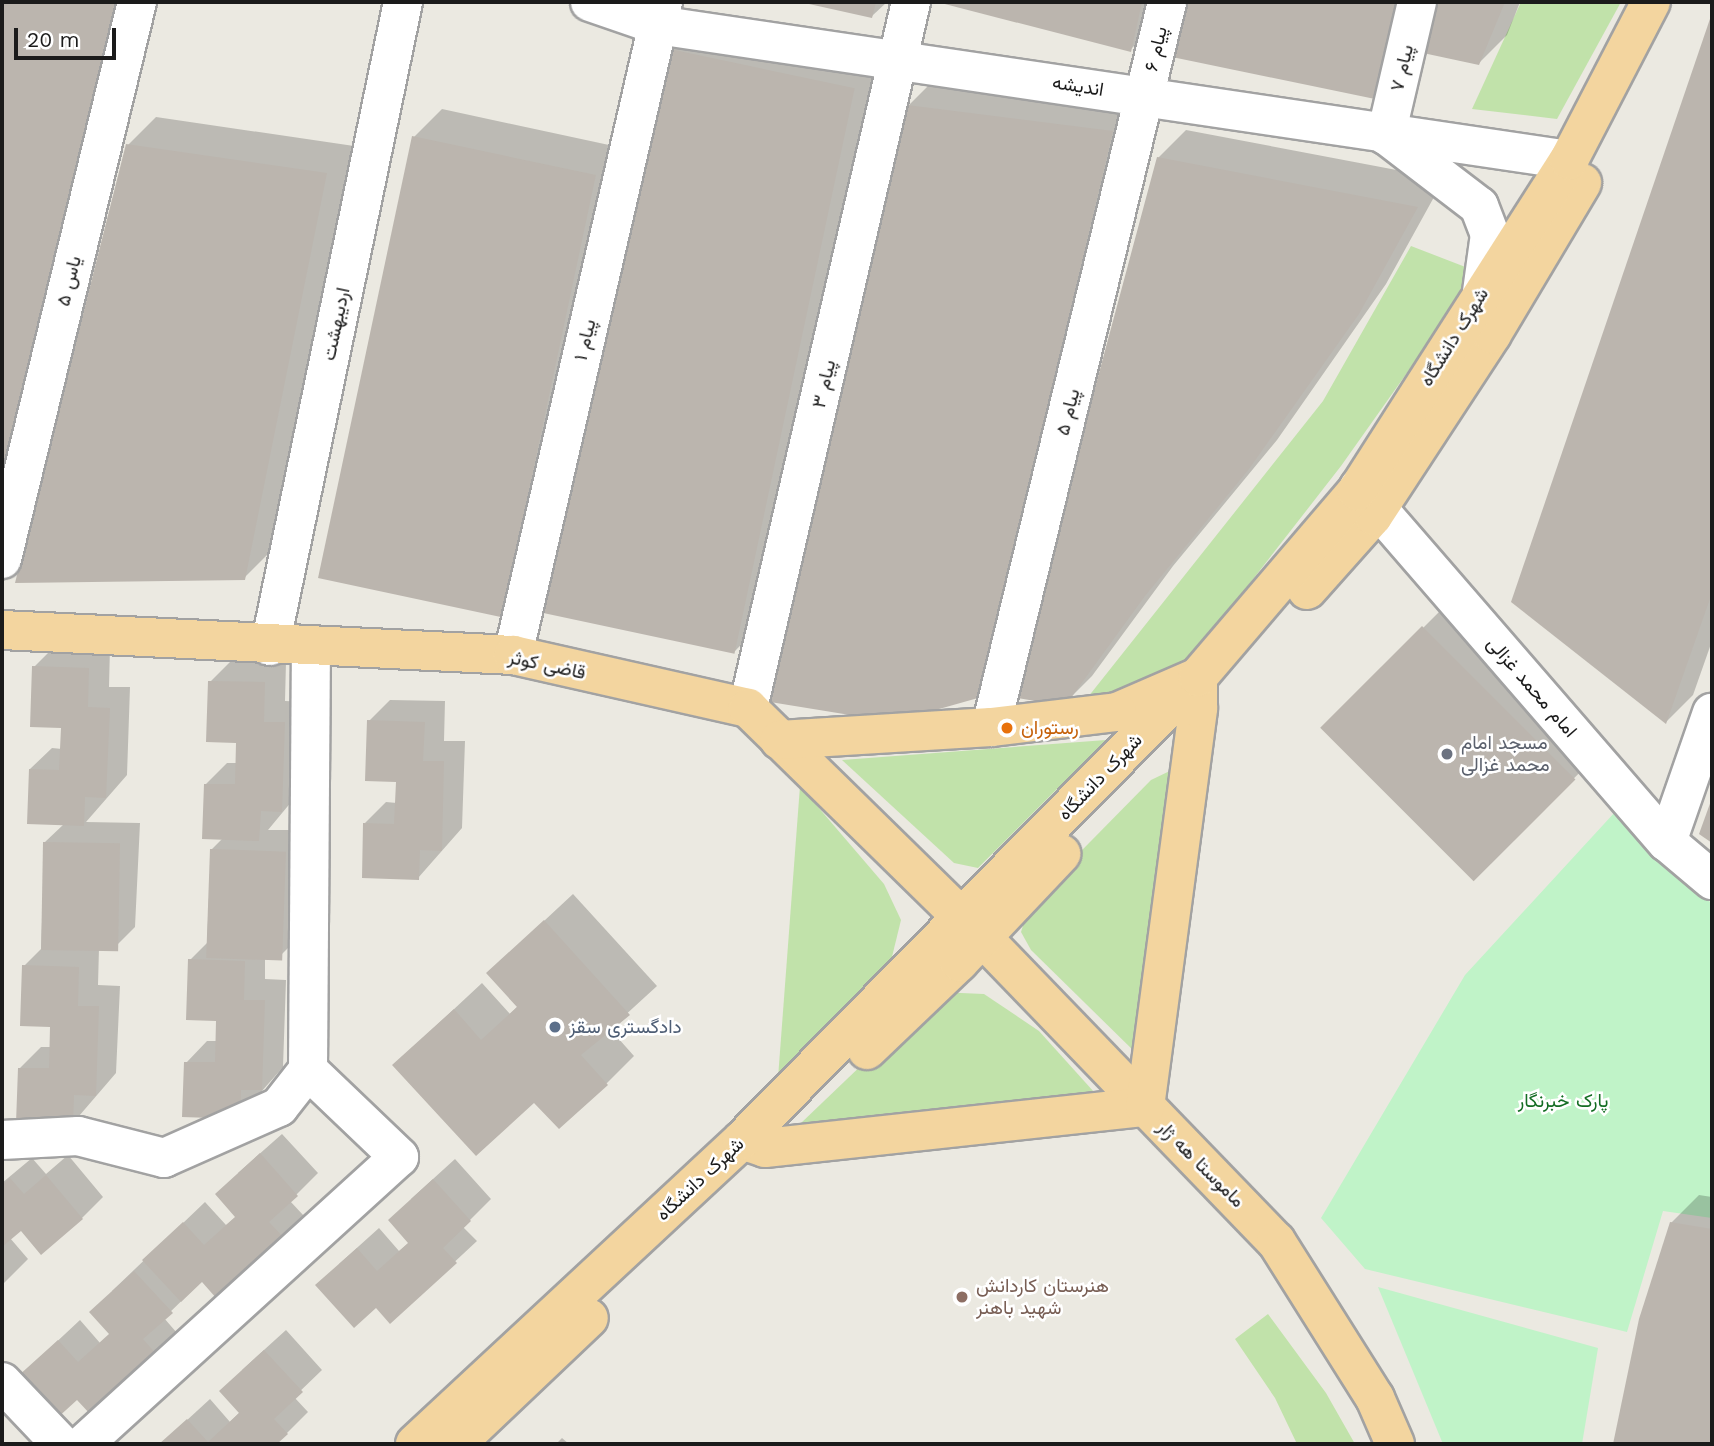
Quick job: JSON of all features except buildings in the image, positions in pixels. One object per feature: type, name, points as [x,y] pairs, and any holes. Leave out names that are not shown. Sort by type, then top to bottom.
[{"type":"main road","name":"شهرک دانشگاه","points":[[415,1444],[753,1144],[972,928],[1198,693],[1368,498],[1482,292],[1569,160],[1651,2]]},
{"type":"main road","points":[[1368,498],[1492,334],[1604,146],[1677,2]]},
{"type":"main road","name":"قاضی کوثر","points":[[2,630],[270,646],[513,655],[748,708]]},
{"type":"main road","points":[[456,1444],[753,1144],[1145,1107],[1198,693],[1117,712],[990,727],[779,740]]},
{"type":"main road","points":[[748,708],[972,928]]},
{"type":"main road","name":"ماموستا هه ژار","points":[[972,928],[1276,1241],[1375,1398],[1395,1444]]},
{"type":"street","name":"یاس ۵","points":[[2,559],[137,2]]},
{"type":"street","name":"اردیبهشت","points":[[270,646],[403,2]]},
{"type":"street","name":"اندیشه","points":[[590,2],[899,59],[1386,135],[1569,160]]},
{"type":"street","name":"پیام ۳","points":[[748,708],[911,2]]},
{"type":"street","name":"پیام ۶","points":[[1145,96],[1167,2]]},
{"type":"street","name":"پیام ۷","points":[[1386,135],[1418,2]]},
{"type":"street","name":"پیام ۱","points":[[513,655],[660,14]]},
{"type":"street","name":"پیام ۵","points":[[990,727],[1145,96]]},
{"type":"street","points":[[1386,135],[1479,206],[1490,234],[1482,292]]},
{"type":"street","name":"امام محمد غزالی","points":[[1368,498],[1667,842],[1712,880]]},
{"type":"street","points":[[2,1140],[78,1136],[164,1158],[279,1107],[308,1069],[311,648]]},
{"type":"street","points":[[1667,842],[1712,713]]},
{"type":"street","points":[[84,1444],[399,1157],[308,1069]]},
{"type":"street","points":[[2,1382],[61,1444]]},
{"type":"green space","points":[[1521,2],[1621,2],[1557,119],[1472,109]]},
{"type":"green space","points":[[1411,246],[1468,268],[1455,305],[1341,466],[1176,678],[1088,697],[1323,401]]},
{"type":"green space","points":[[1106,740],[978,868],[954,863],[842,760]]},
{"type":"green space","points":[[1176,768],[1139,1056],[1031,950],[1021,932],[1030,903],[1151,780]]},
{"type":"green space","points":[[800,786],[884,884],[901,920],[890,965],[778,1078]]},
{"type":"green space","name":"پارک خبرنگار","points":[[1615,812],[1712,904],[1712,1218],[1663,1211],[1627,1332],[1365,1269],[1321,1218],[1465,975]]},
{"type":"green space","points":[[938,992],[984,994],[1039,1031],[1094,1092],[800,1124]]},
{"type":"green space","points":[[1378,1287],[1598,1348],[1582,1444],[1443,1444]]},
{"type":"green space","points":[[1268,1314],[1326,1393],[1355,1444],[1297,1444],[1275,1398],[1235,1339]]},
{"type":"place","name":"رستوران","points":[[1007,728]]},
{"type":"place","name":"مسجد امام محمد غزالی","points":[[1447,754]]},
{"type":"place","name":"دادگستری سقز","points":[[555,1027]]},
{"type":"place","name":"هنرستان کاردانش شهید باهنر","points":[[962,1297]]}]
